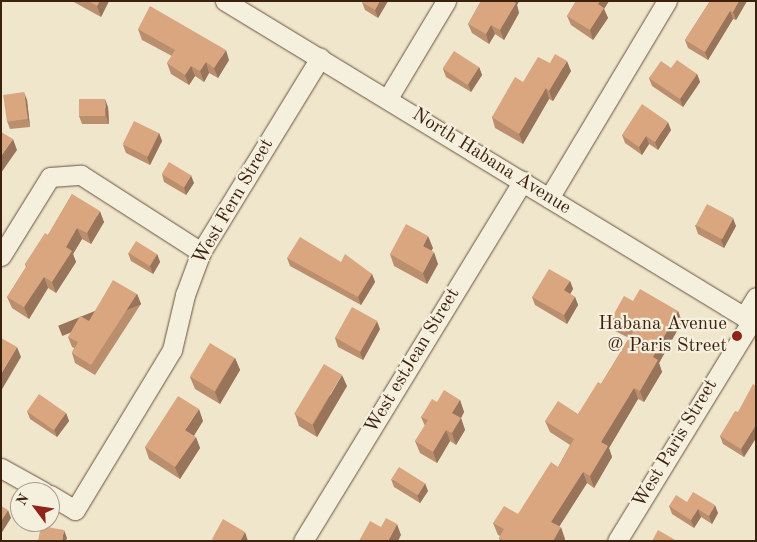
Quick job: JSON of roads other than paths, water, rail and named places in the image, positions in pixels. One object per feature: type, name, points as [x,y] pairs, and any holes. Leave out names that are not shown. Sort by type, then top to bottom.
[{"type":"street","name":"North Habana Avenue","points":[[225,1],[388,98],[750,321]]},
{"type":"street","points":[[388,98],[446,1]]},
{"type":"street","points":[[550,198],[667,1]]},
{"type":"street","name":"West Fern Street","points":[[60,501],[75,510],[172,350],[185,295],[201,252],[320,58]]},
{"type":"street","points":[[1,256],[50,178],[81,175],[201,252]]},
{"type":"street","name":"West estJean Street","points":[[304,541],[523,181]]},
{"type":"street","name":"West Paris Street","points":[[617,541],[750,321],[756,297]]},
{"type":"street","points":[[1,468],[26,482]]},
{"type":"place","name":"Habana Avenue @ Paris Street","points":[[737,336]]}]
